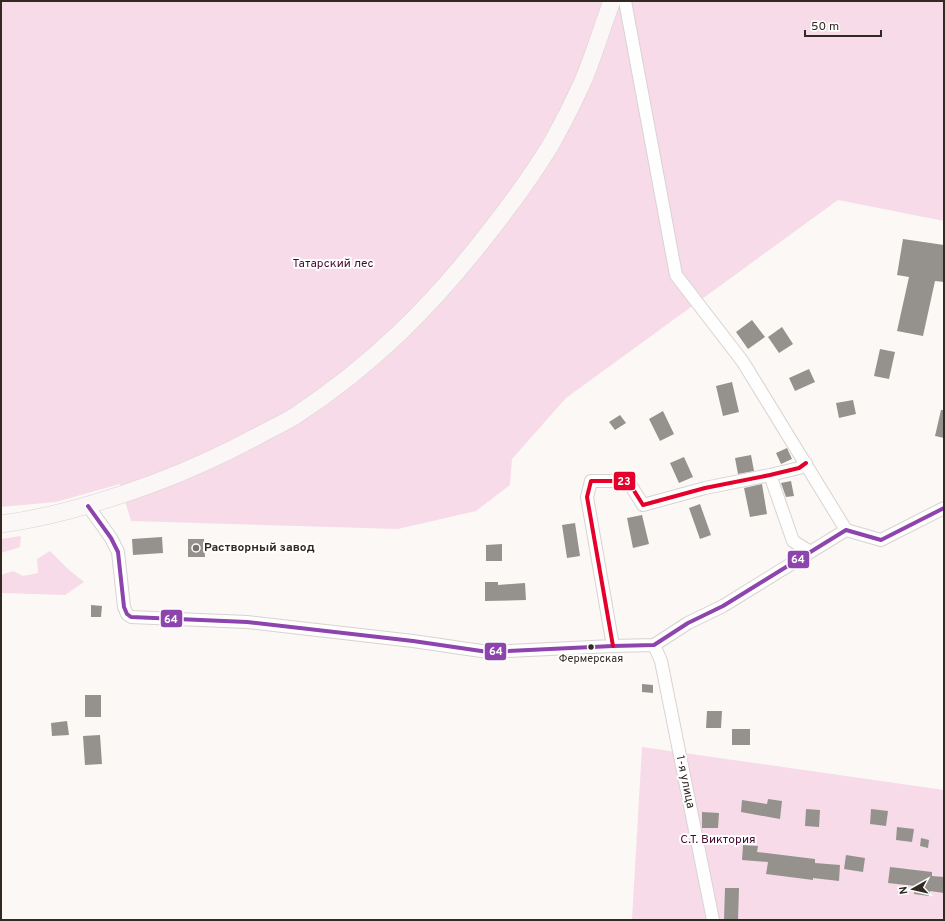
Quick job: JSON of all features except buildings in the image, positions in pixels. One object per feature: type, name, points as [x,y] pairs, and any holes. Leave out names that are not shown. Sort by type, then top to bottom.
[{"type":"main road","points":[[1,524],[33,520],[88,506],[189,469],[256,438],[293,417],[345,381],[391,342],[431,303],[472,254],[511,205],[550,146],[583,81],[612,1]]},
{"type":"street","points":[[625,1],[676,275],[743,362],[846,530],[881,540],[944,508]]},
{"type":"street","points":[[613,646],[587,497],[591,480],[628,481],[643,505],[705,488],[799,468],[806,463]]},
{"type":"street","points":[[770,475],[793,541],[810,552]]},
{"type":"street","points":[[88,506],[111,538],[118,552],[124,608],[127,614],[131,617],[247,622],[413,641],[488,652],[654,645],[688,623],[723,606],[846,530]]},
{"type":"street","name":"1-я улица","points":[[654,645],[661,661],[713,920]]},
{"type":"green space","name":"Татарский лес","points":[[1,1],[944,1],[944,221],[838,200],[566,398],[512,459],[510,485],[476,511],[398,529],[131,521],[120,484],[56,502],[1,507]]},
{"type":"green space","points":[[21,536],[20,547],[1,553],[1,539]]},
{"type":"green space","points":[[50,551],[84,582],[65,595],[1,593],[1,575],[13,571],[23,576],[38,573],[37,559]]},
{"type":"green space","name":"С.Т. Виктория","points":[[642,747],[944,790],[944,920],[632,920]]},
{"type":"transit line","name":"23","points":[[613,646],[587,497],[591,481],[628,481],[643,505],[705,488],[799,468],[806,463]]},
{"type":"transit line","name":"64","points":[[88,506],[111,538],[118,552],[124,607],[127,614],[131,617],[247,622],[413,641],[488,652],[654,645],[688,623],[723,606],[846,530],[881,540],[944,508]]},
{"type":"place","name":"Растворный завод","points":[[196,548]]},
{"type":"place","name":"Фермерская","points":[[591,647]]}]
